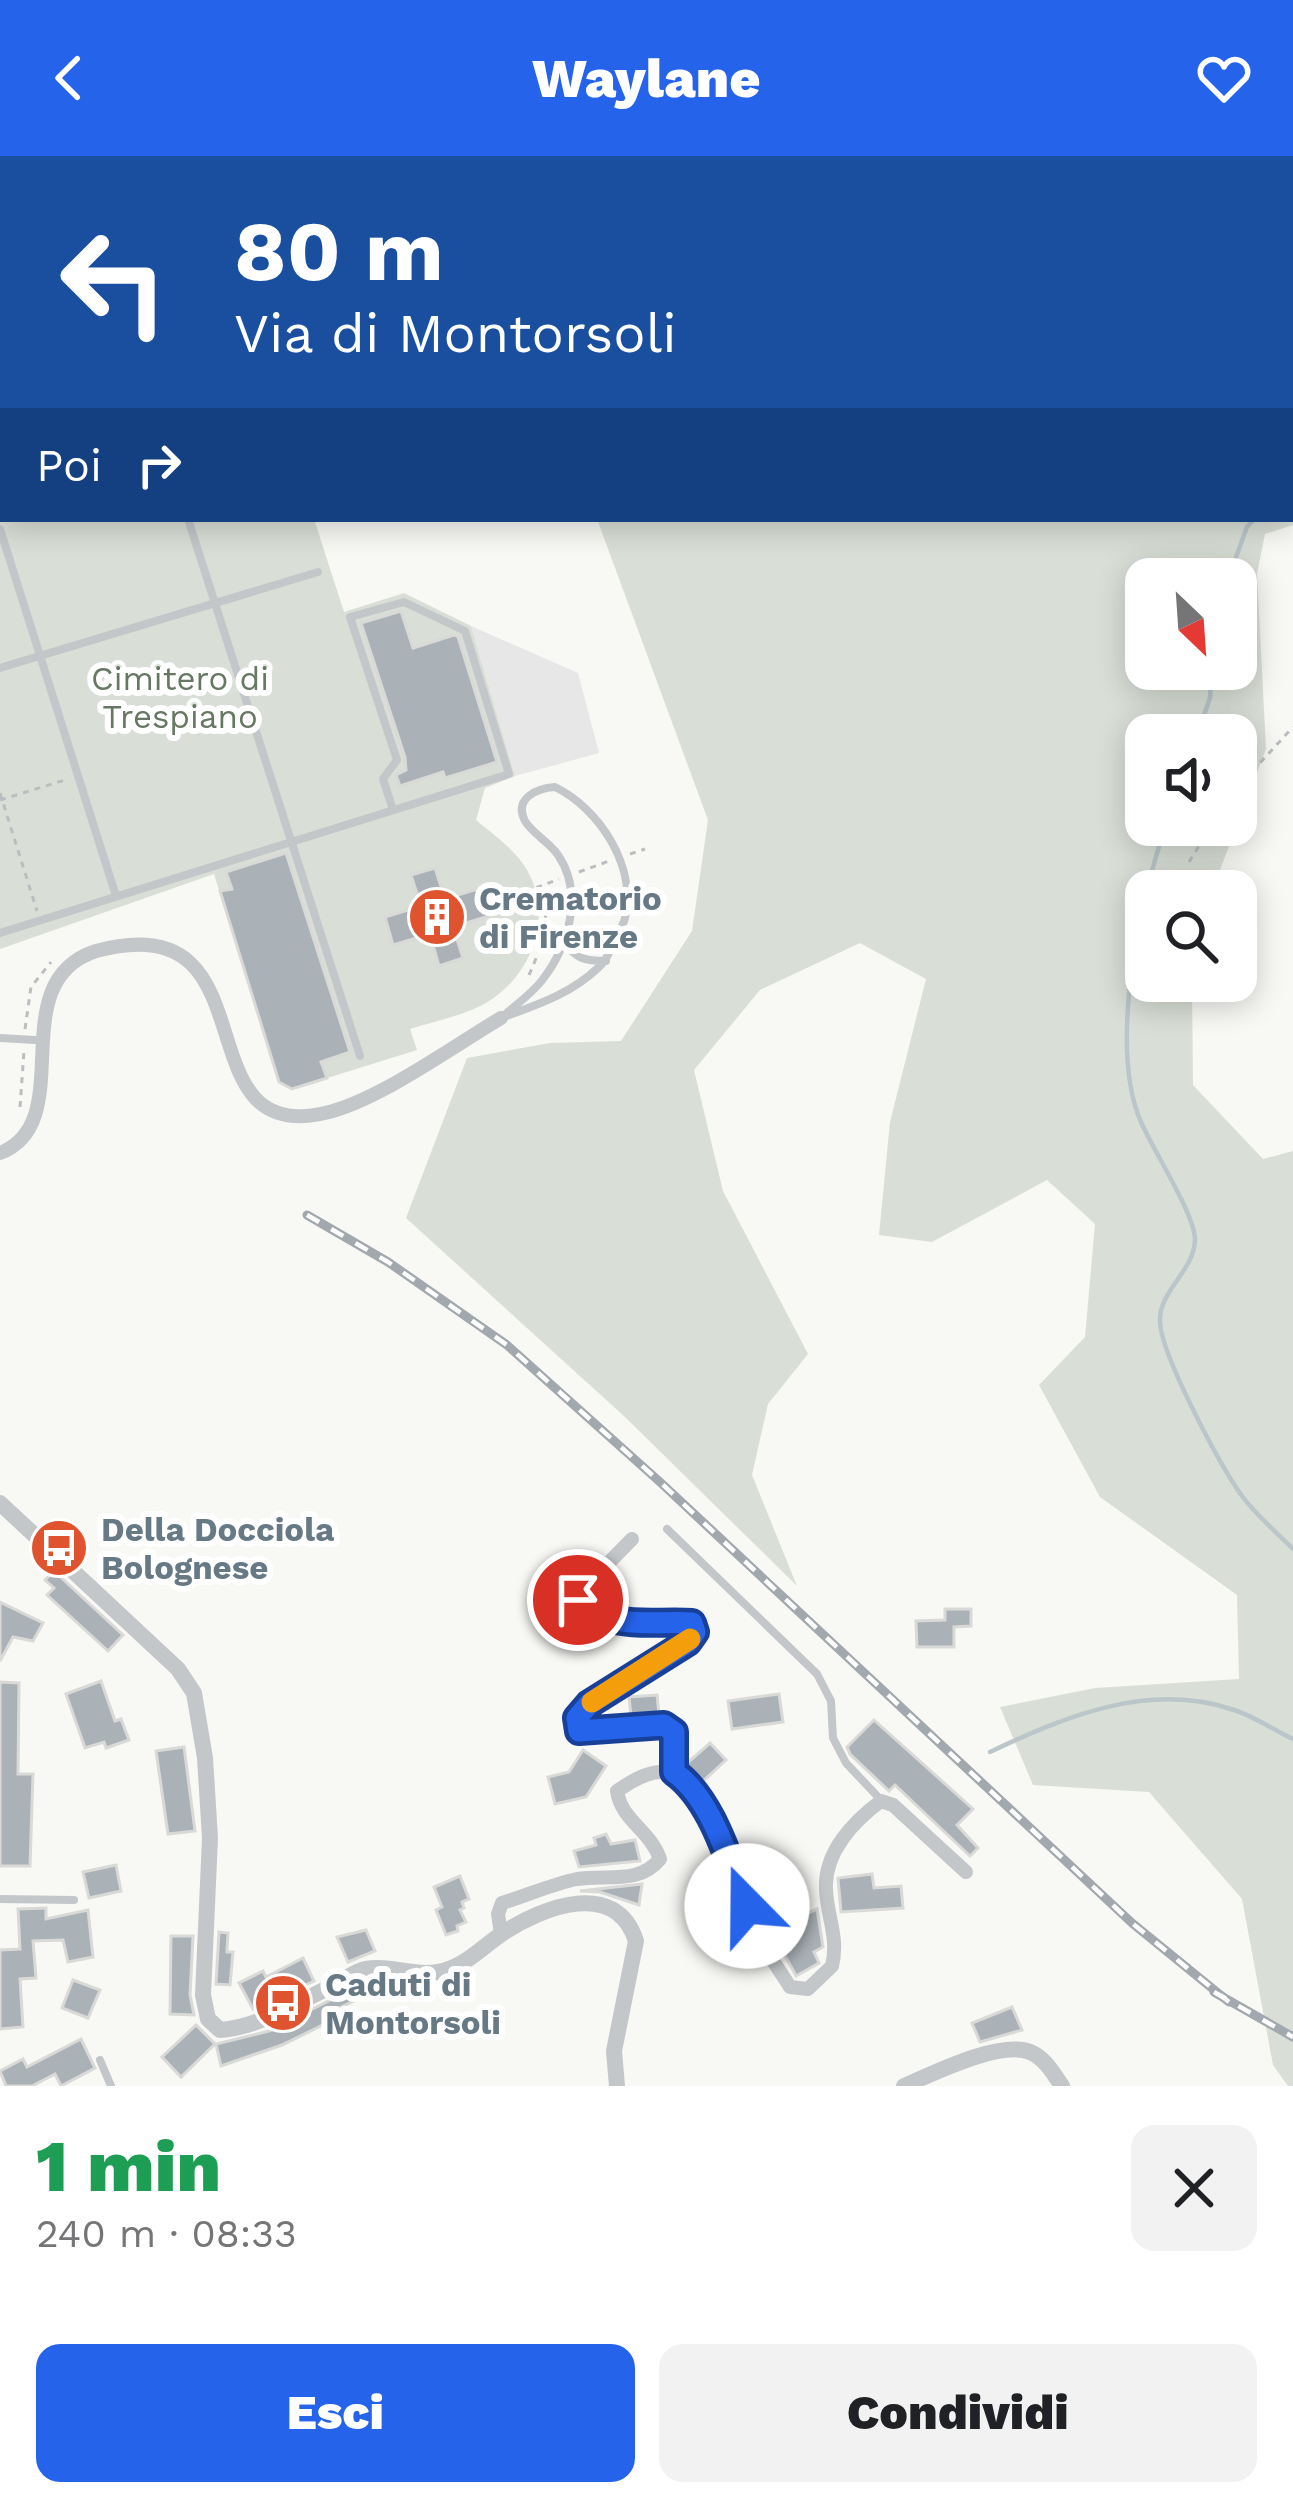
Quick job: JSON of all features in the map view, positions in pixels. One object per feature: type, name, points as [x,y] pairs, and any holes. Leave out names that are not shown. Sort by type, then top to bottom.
[{"type":"street","points":[[0,1153],[17,1146],[29,1129],[36,1096],[30,1040],[41,994],[60,969],[90,952],[157,944],[181,952],[199,970],[213,997],[227,1047],[243,1080],[260,1103],[296,1116],[344,1108],[501,1018]]},
{"type":"street","points":[[0,1503],[178,1669],[194,1693],[206,1758],[211,1838],[203,1995],[208,2018],[220,2030],[245,2028],[366,1969],[436,1974],[456,1966],[501,1934],[565,1905],[593,1902],[612,1908],[631,1924],[636,1941],[614,2051],[616,2086]]},
{"type":"street","points":[[632,1539],[582,1590],[578,1600],[590,1611],[622,1621],[656,1626],[692,1623],[695,1632],[688,1642],[589,1704],[577,1718],[579,1731],[664,1725],[674,1732],[674,1772]]},
{"type":"street","points":[[501,1934],[498,1914],[502,1903],[577,1879],[630,1877],[651,1869],[660,1858],[655,1844],[620,1809],[617,1791],[655,1772],[674,1772],[689,1783],[721,1842],[760,1939],[790,1987],[808,1989],[832,1966],[835,1928],[826,1888],[831,1855],[863,1814],[881,1801],[893,1805],[966,1872]]},
{"type":"street","points":[[904,2086],[1010,2048],[1032,2053],[1048,2064],[1062,2086]]},
{"type":"lane","points":[[189,522],[360,1056]]},
{"type":"lane","points":[[0,529],[116,896]]},
{"type":"lane","points":[[0,668],[318,572]]},
{"type":"lane","points":[[0,932],[509,774],[465,631],[404,602],[350,617],[397,760],[383,779],[393,810]]},
{"type":"lane","points":[[555,787],[594,817],[616,848],[625,884],[626,918],[606,961],[560,997],[501,1018],[542,980],[564,941],[573,908],[560,857],[525,821],[527,796],[538,788],[555,787]]},
{"type":"lane","points":[[564,941],[572,955],[606,961]]},
{"type":"lane","points":[[0,1038],[30,1040]]},
{"type":"lane","points":[[667,1529],[817,1674],[831,1701],[833,1738],[846,1762],[881,1801]]},
{"type":"lane","points":[[0,1900],[74,1900]]},
{"type":"lane","points":[[100,2060],[112,2086]]},
{"type":"path","points":[[1257,766],[1293,727]]},
{"type":"path","points":[[40,920],[1,798],[78,776]]},
{"type":"path","points":[[1189,862],[1199,846]]},
{"type":"path","points":[[524,892],[645,849]]},
{"type":"path","points":[[526,981],[543,946],[548,921],[544,884]]},
{"type":"path","points":[[21,1106],[31,987],[57,958]]},
{"type":"shaded area","points":[[471,626],[578,673],[599,753],[515,776]]},
{"type":"green space","name":"Cimitero di Trespiano","points":[[0,522],[315,522],[344,612],[404,593],[471,626],[515,776],[485,788],[476,820],[522,862],[532,880],[539,915],[525,964],[489,1001],[410,1029],[417,1050],[292,1089],[279,1082],[214,874],[0,949]]},
{"type":"green space","points":[[598,522],[1293,522],[1265,534],[1257,574],[1266,749],[1257,773],[1257,714],[1125,714],[1125,846],[1229,846],[1220,870],[1125,870],[1125,1002],[1192,1002],[1193,1085],[1263,1159],[1293,1151],[1293,2086],[1288,2086],[1273,2065],[1242,1899],[1149,1792],[1033,1785],[1000,1707],[1095,1688],[1239,1679],[1237,1595],[1100,1497],[1039,1385],[1085,1337],[1095,1224],[1047,1180],[932,1242],[879,1235],[890,1122],[926,979],[860,943],[760,990],[694,1070],[723,1191],[808,1354],[768,1404],[752,1475],[797,1586],[625,1417],[406,1218],[467,1058],[550,1043],[621,1041],[692,931],[708,820]]},
{"type":"building","points":[[401,611],[413,648],[458,637],[497,762],[400,786],[396,775],[406,770],[405,757],[361,623]]},
{"type":"building","points":[[286,853],[350,1052],[321,1062],[327,1078],[292,1089],[279,1082],[220,891],[232,889],[226,872]]},
{"type":"building","name":"Crematorio di Firenze","points":[[435,868],[445,899],[481,888],[489,916],[453,927],[463,958],[439,966],[430,934],[393,945],[385,917],[421,906],[411,875]]},
{"type":"building","points":[[54,1571],[123,1635],[108,1651],[47,1595],[54,1588],[45,1580]]},
{"type":"building","points":[[0,1602],[43,1623],[33,1641],[13,1637],[0,1661]]},
{"type":"building","points":[[945,1609],[971,1609],[971,1626],[954,1627],[954,1647],[917,1647],[916,1621],[945,1620]]},
{"type":"building","points":[[101,1681],[115,1721],[121,1719],[129,1740],[106,1748],[104,1742],[85,1748],[66,1694]]},
{"type":"building","points":[[0,1682],[19,1683],[18,1774],[33,1774],[30,1866],[0,1866]]},
{"type":"building","points":[[779,1694],[783,1722],[732,1729],[728,1701]]},
{"type":"building","points":[[657,1695],[659,1714],[631,1716],[629,1697]]},
{"type":"building","points":[[874,1720],[973,1809],[957,1825],[978,1848],[970,1856],[895,1785],[889,1791],[850,1754],[847,1747]]},
{"type":"building","points":[[710,1743],[726,1760],[701,1783],[685,1765]]},
{"type":"building","points":[[184,1747],[195,1831],[168,1834],[156,1751]]},
{"type":"building","points":[[583,1750],[606,1766],[586,1797],[555,1804],[548,1777],[569,1772]]},
{"type":"building","points":[[606,1834],[611,1844],[635,1840],[640,1861],[579,1867],[574,1851],[596,1845],[594,1838]]},
{"type":"building","points":[[782,1858],[794,1886],[765,1898],[752,1871]]},
{"type":"building","points":[[116,1865],[121,1891],[89,1898],[83,1872]]},
{"type":"building","points":[[872,1874],[874,1888],[901,1886],[903,1908],[841,1912],[838,1878]]},
{"type":"building","points":[[460,1876],[469,1899],[460,1910],[466,1922],[446,1935],[436,1910],[442,1907],[434,1887]]},
{"type":"building","points":[[642,1884],[639,1905],[600,1892],[580,1891]]},
{"type":"building","points":[[46,1908],[46,1919],[88,1910],[93,1957],[68,1962],[63,1940],[33,1941],[36,1978],[20,1979],[23,2027],[0,2029],[0,1950],[20,1949],[18,1909]]},
{"type":"building","points":[[817,1909],[823,1947],[814,1952],[819,1963],[796,1976],[771,1929]]},
{"type":"building","points":[[366,1930],[375,1951],[348,1962],[337,1937]]},
{"type":"building","points":[[219,1932],[228,1933],[227,1952],[233,1952],[230,1985],[216,1984]]},
{"type":"building","points":[[171,1936],[193,1936],[190,1995],[194,2015],[170,2014]]},
{"type":"building","points":[[303,1958],[314,1981],[253,2009],[239,1983],[263,1971],[266,1977]]},
{"type":"building","points":[[73,1980],[100,1990],[88,2018],[62,2008]]},
{"type":"building","points":[[352,1989],[356,2000],[335,2010],[339,2017],[282,2045],[221,2066],[216,2044],[269,2031]]},
{"type":"building","points":[[1012,2007],[1022,2030],[980,2042],[972,2023]]},
{"type":"building","points":[[196,2025],[215,2044],[181,2077],[162,2057]]},
{"type":"building","points":[[81,2039],[95,2068],[61,2086],[55,2074],[32,2086],[6,2086],[0,2071],[23,2059],[27,2067]]},
{"type":"waterway","points":[[1236,558],[1251,522]]},
{"type":"waterway","points":[[1204,714],[1211,690]]},
{"type":"waterway","points":[[1160,846],[1131,974],[1127,1054],[1141,1122],[1181,1198],[1195,1239],[1189,1261],[1161,1311],[1163,1338],[1181,1384],[1232,1482],[1293,1549]]},
{"type":"waterway","points":[[990,1752],[1078,1715],[1171,1699],[1234,1710],[1293,1739]]},
{"type":"railway","points":[[307,1215],[388,1262],[507,1345],[1132,1923],[1229,2002]]},
{"type":"railway","points":[[1214,1992],[1293,2037]]},
{"type":"slow traffic","points":[[592,1702],[690,1639]]},
{"type":"place","name":"Crematorio di Firenze","points":[[437,917]]},
{"type":"place","name":"Della Docciola Bolognese","points":[[59,1548]]},
{"type":"place","name":"Caduti di Montorsoli","points":[[283,2003]]},
{"type":"route","points":[[578,1600],[590,1611],[622,1621],[656,1626],[692,1623],[695,1632],[688,1642],[589,1704],[577,1718],[579,1731],[664,1725],[674,1732],[674,1772],[689,1783],[721,1842],[747,1906]]}]
